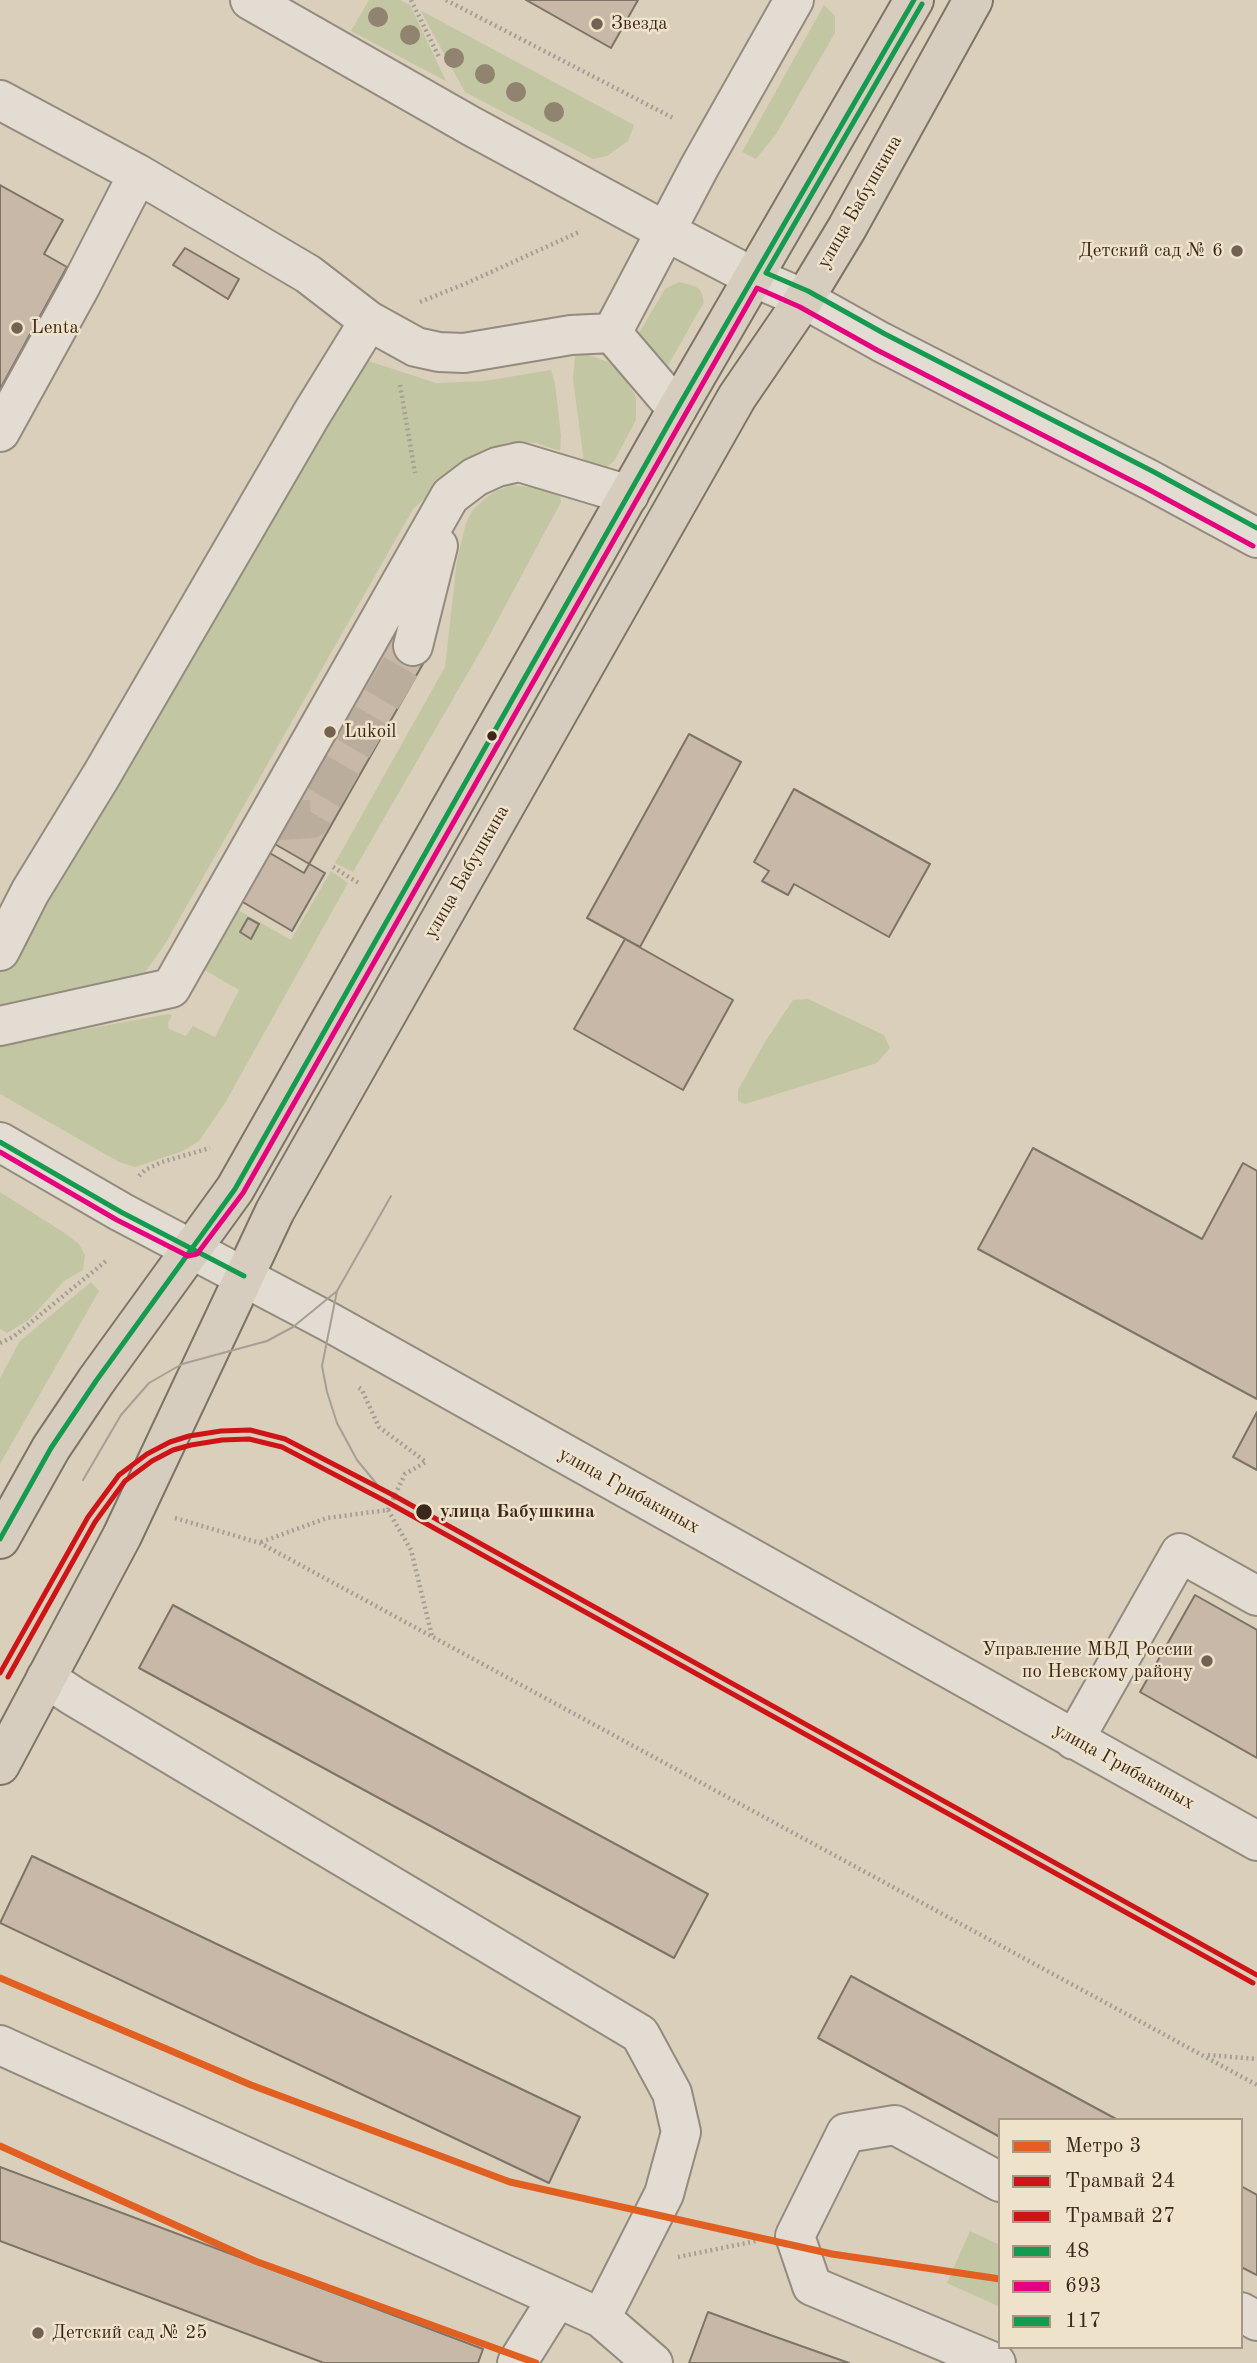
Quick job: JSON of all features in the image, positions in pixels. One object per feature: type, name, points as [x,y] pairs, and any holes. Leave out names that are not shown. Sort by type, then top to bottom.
[{"type":"main road","points":[[0,1539],[51,1448],[235,1189],[677,409],[914,0]]},
{"type":"main road","name":"улица Бабушкина","points":[[0,1765],[122,1536],[275,1211],[737,397],[804,299],[847,228],[973,0]]},
{"type":"street","points":[[250,0],[471,127],[667,232],[753,277],[804,299],[881,342],[1257,538]]},
{"type":"street","points":[[612,333],[700,166],[794,0]]},
{"type":"street","points":[[0,100],[138,174],[308,274],[369,321],[416,347],[439,352],[464,353],[571,335],[612,333]]},
{"type":"street","points":[[0,432],[138,174]]},
{"type":"street","points":[[0,951],[30,892],[369,321]]},
{"type":"street","points":[[612,333],[677,409]]},
{"type":"street","points":[[0,1026],[171,988],[276,816],[450,496],[475,477],[519,461],[629,495]]},
{"type":"street","points":[[413,646],[450,496]]},
{"type":"street","name":"улица Грибакиных","points":[[0,1142],[121,1212],[331,1323],[1257,1841]]},
{"type":"street","points":[[1074,1740],[1180,1553],[1257,1596]]},
{"type":"street","points":[[46,1678],[640,2034],[672,2093],[681,2132],[664,2194],[601,2318]]},
{"type":"street","points":[[0,2045],[601,2318],[653,2363]]},
{"type":"street","points":[[996,2363],[812,2286],[795,2236],[846,2133],[895,2125],[998,2181]]},
{"type":"street","points":[[517,2363],[557,2300]]},
{"type":"path","points":[[446,0],[675,120]]},
{"type":"path","points":[[369,321],[467,283],[627,210]]},
{"type":"path","points":[[398,379],[420,503],[431,530]]},
{"type":"path","points":[[333,867],[360,884]]},
{"type":"path","points":[[136,1180],[145,1170],[162,1162],[210,1148]]},
{"type":"path","points":[[0,1343],[13,1338],[106,1261]]},
{"type":"path","points":[[351,1382],[362,1390],[379,1427],[426,1462],[405,1474],[388,1510]]},
{"type":"path","points":[[260,1543],[327,1518],[388,1510]]},
{"type":"path","points":[[388,1510],[411,1550],[432,1637]]},
{"type":"path","points":[[175,1518],[260,1543],[1257,2085]]},
{"type":"path","points":[[1204,2055],[1257,2059]]},
{"type":"path","points":[[627,2267],[731,2245],[795,2236]]},
{"type":"green space","points":[[369,0],[400,0],[410,5],[446,81],[351,31]]},
{"type":"green space","points":[[824,5],[835,16],[835,33],[776,134],[756,159],[742,152]]},
{"type":"green space","points":[[420,10],[634,125],[628,141],[607,156],[593,159],[465,92]]},
{"type":"green space","points":[[679,282],[695,286],[701,291],[704,302],[666,369],[654,351],[640,338],[639,333],[665,289]]},
{"type":"green space","points":[[575,355],[608,362],[623,375],[636,397],[636,420],[614,461],[607,467],[600,468],[584,462],[573,379]]},
{"type":"green space","points":[[362,359],[436,383],[485,381],[551,370],[561,436],[560,451],[536,443],[507,442],[483,452],[454,472],[413,509],[165,944],[143,975],[0,1006],[0,968]]},
{"type":"green space","points":[[512,485],[560,491],[561,502],[488,638],[353,872],[335,863],[445,667],[457,560],[466,523],[472,511],[484,499]]},
{"type":"green space","points":[[331,871],[348,883],[225,1103],[199,1141],[183,1151],[135,1167],[119,1162],[0,1094],[0,1045],[168,1014],[172,1015],[168,1023],[169,1029],[186,1036],[193,1026],[215,1037],[239,990],[203,969],[236,909],[291,940]]},
{"type":"green space","points":[[808,999],[884,1035],[890,1048],[877,1063],[745,1104],[738,1101],[738,1090],[793,1000]]},
{"type":"green space","points":[[0,1192],[63,1232],[79,1244],[85,1255],[83,1270],[64,1281],[30,1319],[7,1333],[0,1329]]},
{"type":"green space","points":[[91,1282],[99,1291],[0,1464],[0,1378],[20,1341]]},
{"type":"green space","points":[[970,2231],[998,2244],[998,2306],[947,2283]]},
{"type":"building","name":"Звезда","points":[[526,0],[638,0],[611,48]]},
{"type":"building","name":"Lenta","points":[[0,185],[63,220],[44,254],[67,267],[0,389]]},
{"type":"building","points":[[185,248],[239,279],[228,299],[173,265]]},
{"type":"building","points":[[387,632],[428,655],[304,873],[263,849]]},
{"type":"building","points":[[689,734],[741,762],[640,947],[587,918]]},
{"type":"building","points":[[794,789],[930,864],[889,937],[794,884],[788,895],[762,881],[769,871],[754,862]]},
{"type":"building","points":[[273,843],[325,873],[292,931],[241,901]]},
{"type":"building","points":[[248,918],[259,924],[251,939],[240,932]]},
{"type":"building","points":[[625,939],[733,1000],[683,1090],[574,1029]]},
{"type":"building","points":[[1033,1148],[1202,1239],[1243,1163],[1257,1171],[1257,1399],[978,1249]]},
{"type":"building","points":[[1257,1412],[1257,1470],[1233,1457]]},
{"type":"building","name":"Управление МВД России по Невскому району","points":[[1195,1595],[1257,1630],[1257,1758],[1140,1692]]},
{"type":"building","points":[[173,1605],[708,1894],[674,1958],[139,1668]]},
{"type":"building","points":[[32,1856],[580,2117],[549,2183],[0,1923]]},
{"type":"building","points":[[851,1976],[1114,2118],[998,2118],[998,2136],[818,2038]]},
{"type":"building","points":[[0,2167],[483,2349],[478,2363],[324,2363],[0,2241]]},
{"type":"building","points":[[1243,2187],[1257,2195],[1257,2275],[1243,2268]]},
{"type":"building","points":[[708,2312],[773,2336],[849,2363],[689,2363]]},
{"type":"tunnel","points":[[279,821],[311,819],[413,646]]},
{"type":"tram line","points":[[83,1480],[121,1415],[149,1383],[182,1364],[267,1341],[293,1327],[337,1291],[391,1196]]},
{"type":"tram line","points":[[337,1291],[322,1366],[327,1392],[337,1423],[357,1460],[380,1488]]},
{"type":"tram line","name":"24","points":[[0,1673],[88,1517],[119,1475],[147,1454],[170,1442],[221,1431],[250,1430],[285,1439],[393,1495],[1257,1975]]},
{"type":"tram line","name":"27","points":[[8,1677],[95,1522],[125,1481],[152,1461],[173,1450],[191,1445],[249,1439],[282,1447],[389,1503],[1253,1983]]},
{"type":"metro line","name":"3","points":[[0,1978],[251,2085],[510,2182],[832,2254],[998,2279]]},
{"type":"metro line","name":"3","points":[[0,2146],[255,2261],[536,2363]]},
{"type":"transit line","name":"48","points":[[0,1539],[51,1448],[96,1381],[235,1189],[677,409],[914,0]]},
{"type":"transit line","name":"117","points":[[922,4],[766,273],[808,291],[1257,528]]},
{"type":"transit line","name":"693","points":[[0,1152],[117,1220],[188,1256],[197,1254],[243,1193],[757,288],[800,307],[877,350],[1253,546]]},
{"type":"transit line","name":"48","points":[[0,1142],[121,1212],[244,1276]]},
{"type":"place","name":"Звезда","points":[[597,24]]},
{"type":"place","name":"Детский сад № 6","points":[[1237,251]]},
{"type":"place","name":"Lenta","points":[[17,328]]},
{"type":"place","name":"Lukoil","points":[[330,732]]},
{"type":"place","name":"улица Бабушкина","points":[[424,1512]]},
{"type":"place","name":"Управление МВД России по Невскому району","points":[[1207,1661]]},
{"type":"place","name":"Детский сад № 25","points":[[38,2333]]}]
